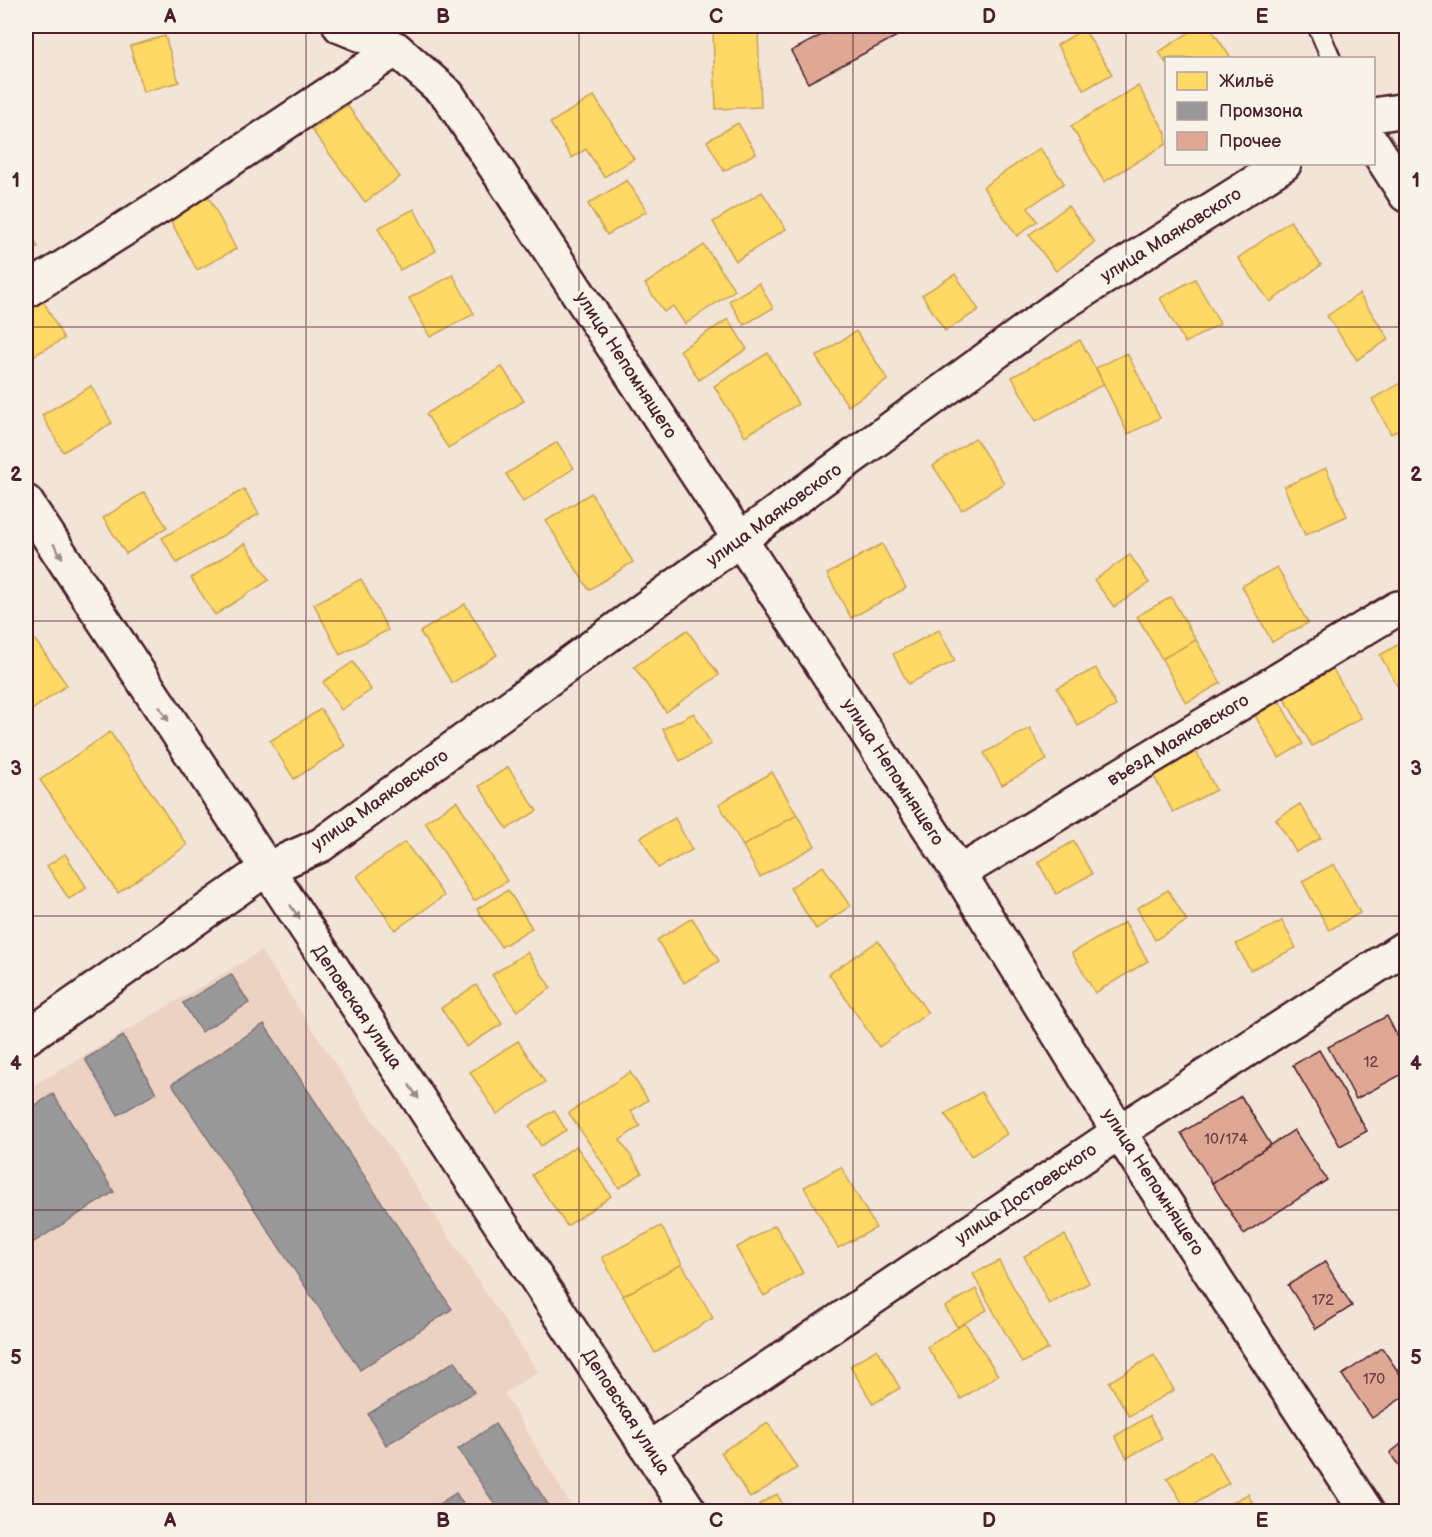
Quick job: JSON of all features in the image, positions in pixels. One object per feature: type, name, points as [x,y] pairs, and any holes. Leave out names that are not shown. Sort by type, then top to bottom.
[{"type":"street","name":"улица Непомнящего","points":[[340,26],[396,49],[448,95],[959,873],[1119,1132],[1367,1512]]},
{"type":"street","points":[[26,291],[167,202],[396,49]]},
{"type":"street","points":[[1375,115],[1407,110]]},
{"type":"street","points":[[1375,147],[1407,195]]},
{"type":"street","name":"улица Маяковского","points":[[26,1038],[266,869],[321,845],[1062,304],[1282,165]]},
{"type":"street","name":"Деповская улица","points":[[26,502],[690,1512]]},
{"type":"street","name":"въезд Маяковского","points":[[959,873],[1398,608]]},
{"type":"street","name":"улица Достоевского","points":[[650,1448],[1119,1132],[1407,947]]},
{"type":"lane","points":[[1317,26],[1331,57]]},
{"type":"shaded area","points":[[261,951],[538,1372],[504,1393],[574,1511],[26,1512],[26,1090]]},
{"type":"building: Жильё","points":[[1199,26],[1209,26],[1230,57],[1165,57],[1165,61],[1159,52]]},
{"type":"building: Жильё","points":[[1084,29],[1112,74],[1084,90],[1057,45]]},
{"type":"building: Жильё","points":[[758,32],[761,107],[716,109],[713,33]]},
{"type":"building: Жильё","points":[[165,36],[179,82],[143,92],[130,46]]},
{"type":"building: Жильё","points":[[1138,86],[1165,131],[1165,145],[1104,182],[1071,126]]},
{"type":"building: Жильё","points":[[594,96],[634,159],[604,177],[586,149],[572,158],[550,123]]},
{"type":"building: Жильё","points":[[347,105],[400,177],[365,202],[312,130]]},
{"type":"building: Жильё","points":[[738,123],[756,153],[724,171],[707,141]]},
{"type":"building: Жильё","points":[[1040,148],[1064,183],[1028,208],[1037,221],[1017,236],[983,187]]},
{"type":"building: Жильё","points":[[627,180],[647,211],[607,235],[588,204]]},
{"type":"building: Жильё","points":[[206,192],[236,249],[197,270],[166,212]]},
{"type":"building: Жильё","points":[[762,192],[786,229],[736,261],[713,222]]},
{"type":"building: Жильё","points":[[1068,206],[1095,242],[1056,271],[1029,235]]},
{"type":"building: Жильё","points":[[414,209],[436,251],[400,270],[378,228]]},
{"type":"building: Жильё","points":[[1290,221],[1321,265],[1270,302],[1238,258]]},
{"type":"building: Жильё","points":[[26,228],[38,247],[26,256]]},
{"type":"building: Жильё","points":[[704,245],[735,290],[685,324],[673,306],[664,312],[645,284]]},
{"type":"building: Жильё","points":[[955,274],[979,310],[945,331],[922,295]]},
{"type":"building: Жильё","points":[[453,275],[474,314],[430,337],[409,298]]},
{"type":"building: Жильё","points":[[1195,279],[1220,324],[1185,343],[1160,298]]},
{"type":"building: Жильё","points":[[759,283],[773,308],[744,325],[729,301]]},
{"type":"building: Жильё","points":[[1359,294],[1389,339],[1357,360],[1327,316]]},
{"type":"building: Жильё","points":[[41,297],[64,339],[26,360],[26,306]]},
{"type":"building: Жильё","points":[[728,319],[747,349],[699,380],[680,350]]},
{"type":"building: Жильё","points":[[856,331],[888,380],[848,406],[816,357]]},
{"type":"building: Жильё","points":[[1080,340],[1104,384],[1036,421],[1012,377]]},
{"type":"building: Жильё","points":[[768,353],[798,404],[745,436],[714,386]]},
{"type":"building: Жильё","points":[[1127,353],[1160,418],[1128,434],[1096,368]]},
{"type":"building: Жильё","points":[[502,367],[524,401],[448,448],[426,414]]},
{"type":"building: Жильё","points":[[1406,380],[1406,426],[1391,434],[1372,399]]},
{"type":"building: Жильё","points":[[91,386],[112,423],[63,452],[42,415]]},
{"type":"building: Жильё","points":[[975,438],[1004,483],[962,510],[933,466]]},
{"type":"building: Жильё","points":[[557,442],[574,468],[523,502],[506,474]]},
{"type":"building: Жильё","points":[[1326,468],[1347,516],[1305,535],[1284,487]]},
{"type":"building: Жильё","points":[[244,489],[259,514],[177,563],[162,538]]},
{"type":"building: Жильё","points":[[144,492],[167,527],[126,554],[103,518]]},
{"type":"building: Жильё","points":[[591,493],[633,562],[589,590],[546,521]]},
{"type":"building: Жильё","points":[[245,543],[269,580],[215,615],[191,578]]},
{"type":"building: Жильё","points":[[882,544],[906,588],[851,618],[827,574]]},
{"type":"building: Жильё","points":[[1130,555],[1149,583],[1114,607],[1094,580]]},
{"type":"building: Жильё","points":[[1277,567],[1308,623],[1272,642],[1242,586]]},
{"type":"building: Жильё","points":[[361,579],[388,630],[340,655],[314,604]]},
{"type":"building: Жильё","points":[[1171,597],[1196,640],[1162,659],[1137,616]]},
{"type":"building: Жильё","points":[[465,604],[497,655],[452,683],[420,632]]},
{"type":"building: Жильё","points":[[26,627],[67,685],[26,714]]},
{"type":"building: Жильё","points":[[687,630],[719,675],[666,712],[634,667]]},
{"type":"building: Жильё","points":[[939,630],[955,661],[908,684],[893,654]]},
{"type":"building: Жильё","points":[[1196,640],[1221,683],[1186,703],[1162,659]]},
{"type":"building: Жильё","points":[[1406,640],[1406,701],[1380,655]]},
{"type":"building: Жильё","points":[[353,662],[371,690],[341,710],[323,682]]},
{"type":"building: Жильё","points":[[1330,664],[1361,718],[1312,746],[1281,693]]},
{"type":"building: Жильё","points":[[1096,668],[1116,706],[1078,726],[1057,688]]},
{"type":"building: Жильё","points":[[1277,697],[1303,744],[1279,758],[1252,710]]},
{"type":"building: Жильё","points":[[321,709],[345,746],[294,779],[270,741]]},
{"type":"building: Жильё","points":[[694,713],[711,744],[680,761],[663,729]]},
{"type":"building: Жильё","points":[[1030,728],[1047,760],[1002,785],[984,753]]},
{"type":"building: Жильё","points":[[110,732],[187,845],[118,893],[40,780]]},
{"type":"building: Жильё","points":[[1194,747],[1216,790],[1173,812],[1150,769]]},
{"type":"building: Жильё","points":[[508,767],[537,811],[507,829],[479,786]]},
{"type":"building: Жильё","points":[[772,772],[797,815],[743,846],[719,804]]},
{"type":"building: Жильё","points":[[457,801],[507,881],[474,901],[425,822]]},
{"type":"building: Жильё","points":[[1300,804],[1321,838],[1296,852],[1276,819]]},
{"type":"building: Жильё","points":[[797,815],[815,846],[760,877],[743,846]]},
{"type":"building: Жильё","points":[[675,818],[692,850],[658,868],[641,837]]},
{"type":"building: Жильё","points":[[1074,841],[1092,874],[1056,894],[1038,862]]},
{"type":"building: Жильё","points":[[405,842],[444,896],[395,930],[357,876]]},
{"type":"building: Жильё","points":[[65,854],[87,888],[69,899],[47,866]]},
{"type":"building: Жильё","points":[[1334,864],[1360,913],[1329,930],[1302,881]]},
{"type":"building: Жильё","points":[[823,866],[850,906],[816,929],[790,888]]},
{"type":"building: Жильё","points":[[508,890],[532,928],[501,947],[477,909]]},
{"type":"building: Жильё","points":[[1168,890],[1187,921],[1155,940],[1137,908]]},
{"type":"building: Жильё","points":[[692,918],[719,961],[684,983],[657,940]]},
{"type":"building: Жильё","points":[[1282,921],[1296,948],[1250,970],[1236,944]]},
{"type":"building: Жильё","points":[[1125,922],[1148,961],[1095,993],[1072,953]]},
{"type":"building: Жильё","points":[[878,941],[928,1013],[879,1047],[829,974]]},
{"type":"building: Жильё","points":[[527,952],[551,988],[517,1011],[492,975]]},
{"type":"building: Жильё","points":[[476,985],[502,1024],[466,1047],[441,1008]]},
{"type":"building: Жильё","points":[[518,1041],[545,1082],[497,1114],[470,1072]]},
{"type":"building: Жильё","points":[[630,1072],[648,1100],[631,1111],[640,1126],[620,1140],[642,1173],[619,1188],[569,1113]]},
{"type":"building: Жильё","points":[[981,1092],[1007,1134],[971,1156],[945,1114]]},
{"type":"building: Жильё","points":[[554,1110],[566,1130],[541,1146],[529,1126]]},
{"type":"building: Жильё","points":[[576,1146],[611,1196],[567,1226],[532,1175]]},
{"type":"building: Жильё","points":[[841,1167],[876,1228],[838,1248],[804,1187]]},
{"type":"building: Жильё","points":[[775,1225],[803,1273],[764,1296],[736,1248]]},
{"type":"building: Жильё","points":[[661,1226],[682,1264],[623,1296],[602,1257]]},
{"type":"building: Жильё","points":[[1065,1235],[1089,1283],[1049,1304],[1024,1256]]},
{"type":"building: Жильё","points":[[999,1261],[1048,1349],[1022,1363],[973,1274]]},
{"type":"building: Жильё","points":[[682,1264],[713,1318],[655,1353],[623,1296]]},
{"type":"building: Жильё","points":[[976,1289],[987,1310],[957,1327],[945,1307]]},
{"type":"building: Жильё","points":[[965,1323],[998,1375],[961,1399],[927,1347]]},
{"type":"building: Жильё","points":[[877,1349],[900,1388],[873,1404],[850,1366]]},
{"type":"building: Жильё","points":[[1154,1355],[1174,1390],[1129,1416],[1109,1382]]},
{"type":"building: Жильё","points":[[1149,1416],[1162,1438],[1127,1458],[1115,1436]]},
{"type":"building: Жильё","points":[[768,1423],[797,1468],[750,1498],[721,1452]]},
{"type":"building: Жильё","points":[[1210,1452],[1229,1483],[1186,1509],[1167,1478]]},
{"type":"building: Жильё","points":[[777,1494],[787,1512],[763,1512],[759,1504]]},
{"type":"building: Жильё","points":[[1248,1494],[1257,1512],[1223,1512],[1222,1508]]},
{"type":"building: Промзона","points":[[231,974],[249,1003],[201,1032],[183,1003]]},
{"type":"building: Промзона","points":[[264,1024],[452,1309],[360,1370],[172,1084]]},
{"type":"building: Промзона","points":[[123,1036],[156,1093],[118,1115],[85,1059]]},
{"type":"building: Промзона","points":[[53,1094],[114,1192],[26,1247],[26,1111]]},
{"type":"building: Промзона","points":[[455,1361],[474,1392],[386,1445],[368,1414]]},
{"type":"building: Промзона","points":[[495,1424],[553,1512],[500,1512],[458,1449]]},
{"type":"building: Промзона","points":[[456,1493],[468,1512],[426,1512]]},
{"type":"building: Прочее","points":[[839,26],[916,26],[808,83],[791,51]]},
{"type":"building: Прочее","points":[[1387,1016],[1406,1053],[1406,1072],[1356,1099],[1328,1047]]},
{"type":"building: Прочее","points":[[1319,1050],[1367,1131],[1340,1146],[1293,1065]]},
{"type":"building: Прочее","points":[[1241,1096],[1271,1145],[1212,1183],[1181,1133]]},
{"type":"building: Прочее","points":[[1294,1130],[1327,1180],[1244,1234],[1212,1183]]},
{"type":"building: Прочее","points":[[1325,1262],[1352,1306],[1316,1329],[1288,1285]]},
{"type":"building: Прочее","points":[[1382,1348],[1406,1383],[1406,1395],[1372,1418],[1342,1375]]},
{"type":"building: Прочее","points":[[1406,1440],[1406,1477],[1390,1453]]}]
